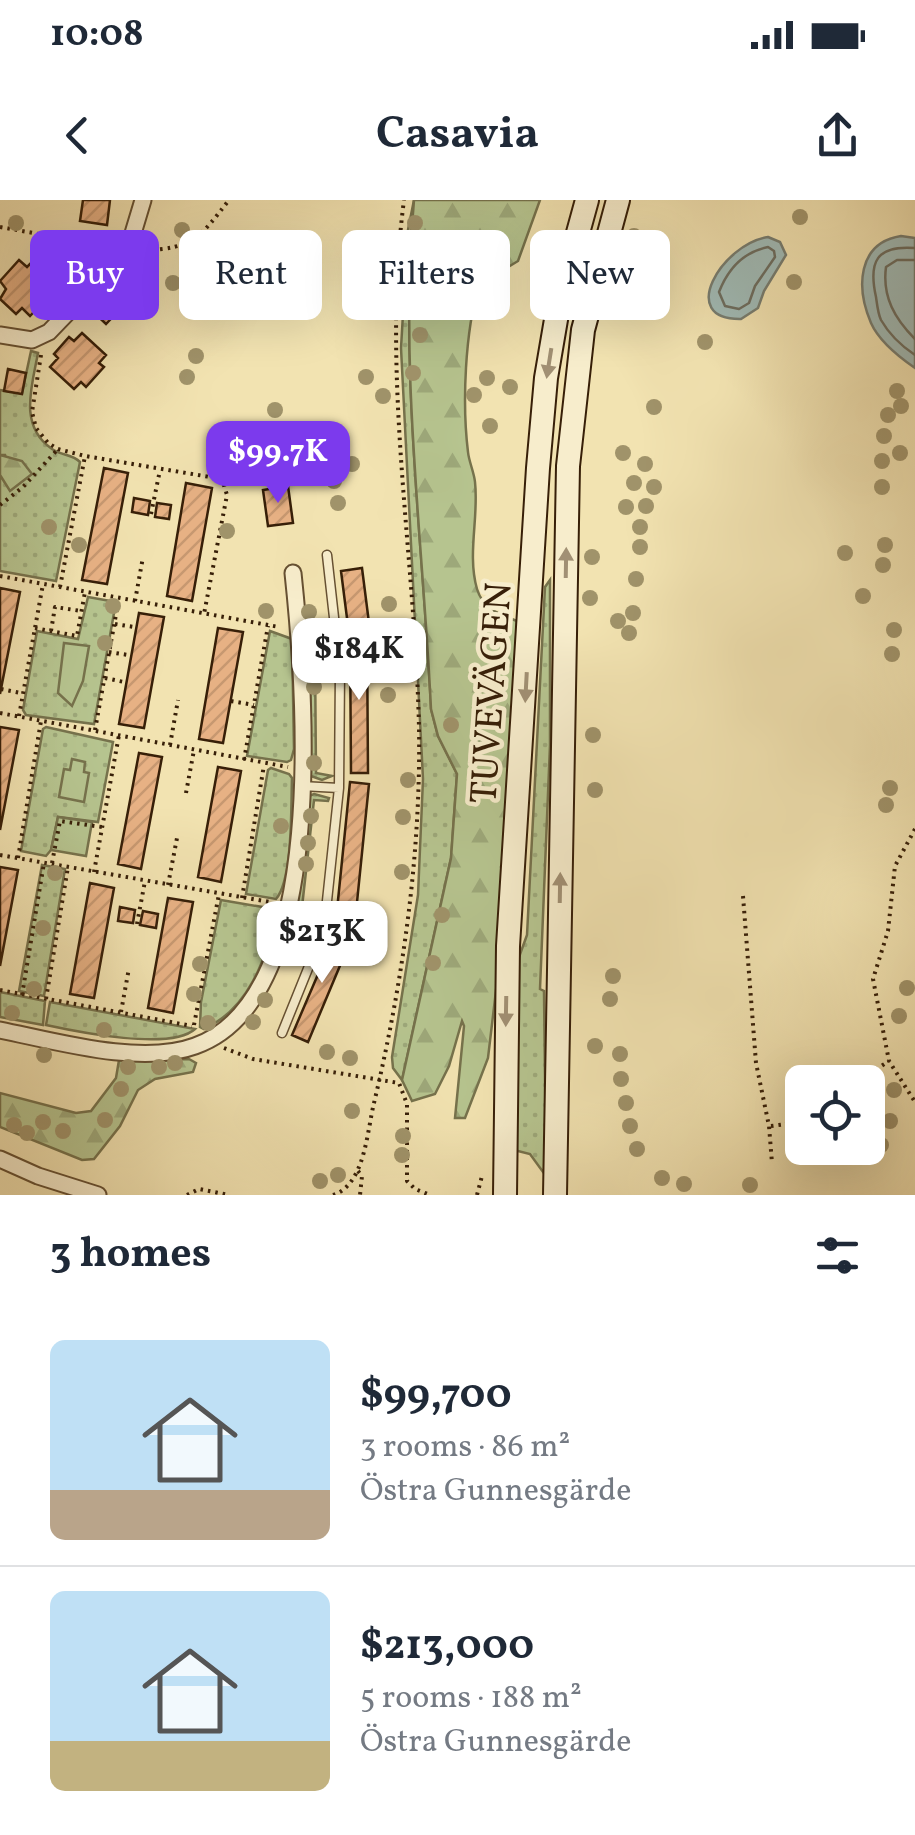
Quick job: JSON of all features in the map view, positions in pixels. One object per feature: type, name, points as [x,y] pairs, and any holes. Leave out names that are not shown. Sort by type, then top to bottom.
[{"type":"main road","name":"TUVEVÄGEN","points":[[505,1195],[508,946],[538,468],[546,378],[559,302],[586,200]]},
{"type":"main road","name":"TUVEVÄGEN","points":[[555,1195],[568,466],[583,330],[618,200]]},
{"type":"street","points":[[134,230],[143,200]]},
{"type":"street","points":[[0,335],[32,340],[49,332],[61,320]]},
{"type":"street","points":[[0,1030],[81,1046],[140,1052],[184,1050],[211,1038],[244,1009],[258,990],[280,944],[288,914],[302,778],[300,634],[293,573]]},
{"type":"street","points":[[0,1159],[98,1195]]},
{"type":"lane","points":[[282,1032],[324,930],[339,788],[338,637],[327,555]]},
{"type":"lane","points":[[300,634],[338,637]]},
{"type":"lane","points":[[302,778],[339,788]]},
{"type":"lane","points":[[288,914],[324,930]]},
{"type":"path","points":[[159,249],[194,242],[229,200]]},
{"type":"path","points":[[334,1195],[345,1191],[358,1171],[380,1078],[409,919],[418,809],[419,726],[396,346],[396,260],[404,200]]},
{"type":"path","points":[[0,227],[30,232]]},
{"type":"path","points":[[39,337],[42,349],[33,420],[41,436],[58,450],[222,479],[227,495],[204,614]]},
{"type":"path","points":[[0,505],[24,487],[58,450]]},
{"type":"path","points":[[60,587],[85,456]]},
{"type":"path","points":[[151,514],[160,468]]},
{"type":"path","points":[[135,601],[142,558]]},
{"type":"path","points":[[0,576],[300,634]]},
{"type":"path","points":[[19,716],[42,584]]},
{"type":"path","points":[[35,628],[77,636],[85,592]]},
{"type":"path","points":[[96,730],[119,598]]},
{"type":"path","points":[[51,631],[56,607],[82,611]]},
{"type":"path","points":[[114,624],[134,627]]},
{"type":"path","points":[[244,760],[268,625]]},
{"type":"path","points":[[110,652],[128,655]]},
{"type":"path","points":[[105,678],[124,682]]},
{"type":"path","points":[[1,689],[23,694]]},
{"type":"path","points":[[170,745],[178,700]]},
{"type":"path","points":[[231,701],[254,705]]},
{"type":"path","points":[[0,713],[265,763],[302,778]]},
{"type":"path","points":[[18,858],[41,721]]},
{"type":"path","points":[[94,872],[119,735]]},
{"type":"path","points":[[186,793],[194,750]]},
{"type":"path","points":[[242,898],[265,763]]},
{"type":"path","points":[[52,864],[60,820],[102,827]]},
{"type":"path","points":[[915,829],[895,866],[890,921],[873,979],[889,1061],[915,1102]]},
{"type":"path","points":[[168,885],[177,838]]},
{"type":"path","points":[[0,855],[242,898],[288,914]]},
{"type":"path","points":[[22,995],[44,863]]},
{"type":"path","points":[[46,998],[68,867]]},
{"type":"path","points":[[137,924],[144,881]]},
{"type":"path","points":[[194,1025],[218,894]]},
{"type":"path","points":[[743,896],[756,1063],[772,1162]]},
{"type":"path","points":[[121,1013],[129,968]]},
{"type":"path","points":[[0,990],[194,1025],[223,1048],[253,1058],[399,1083],[407,1104],[407,1181],[430,1195]]},
{"type":"path","points":[[883,1065],[889,1061]]},
{"type":"path","points":[[769,1126],[785,1124]]},
{"type":"path","points":[[358,1171],[362,1176],[360,1195]]},
{"type":"path","points":[[187,1195],[199,1189],[229,1195]]},
{"type":"green space","points":[[414,200],[540,200],[518,261],[510,266],[510,230],[412,230]]},
{"type":"green space","points":[[403,320],[409,320],[431,709],[438,736],[457,774],[451,858],[402,1080],[393,1068],[392,1057],[418,895],[423,779]]},
{"type":"green space","points":[[409,320],[472,320],[465,412],[476,495],[474,576],[480,596],[488,606],[517,621],[497,982],[488,1058],[465,1118],[455,1118],[462,1021],[449,1066],[435,1094],[412,1101],[402,1080],[451,858],[457,774],[438,736],[431,709]]},
{"type":"green space","points":[[31,351],[38,353],[30,405],[35,429],[52,449],[80,462],[56,581],[0,571],[0,475],[11,491],[5,455],[0,455],[0,390],[22,393]]},
{"type":"green space","points":[[0,455],[22,461],[32,474],[10,491],[0,475]]},
{"type":"green space","points":[[550,580],[550,745],[540,989],[544,991],[543,1172],[530,1154],[514,1150],[514,971],[527,935],[545,587]]},
{"type":"green space","points":[[88,597],[116,602],[94,724],[26,715],[23,710],[37,631],[78,639]]},
{"type":"green space","points":[[270,631],[292,639],[294,749],[287,762],[247,756]]},
{"type":"green space","points":[[64,643],[89,646],[83,681],[72,706],[58,693]]},
{"type":"green space","points":[[324,646],[331,651],[315,652],[316,773],[332,776],[322,780],[311,776],[310,651]]},
{"type":"green space","points":[[46,727],[113,742],[98,822],[58,817],[51,850],[46,856],[21,851]]},
{"type":"green space","points":[[72,759],[85,762],[84,772],[89,773],[84,802],[59,797],[64,769],[70,770]]},
{"type":"green space","points":[[271,768],[292,778],[286,876],[276,899],[246,894]]},
{"type":"green space","points":[[309,796],[329,798],[314,800],[302,907],[316,909],[318,913],[304,915],[297,908]]},
{"type":"green space","points":[[58,817],[92,822],[86,856],[51,850]]},
{"type":"green space","points":[[42,865],[65,869],[44,996],[19,991]]},
{"type":"green space","points":[[221,900],[274,909],[278,915],[261,965],[244,996],[220,1020],[204,1029],[200,1027],[201,1002]]},
{"type":"green space","points":[[0,992],[45,1001],[43,1025],[0,1017]]},
{"type":"green space","points":[[50,1002],[195,1029],[166,1039],[79,1032],[46,1025]]},
{"type":"green space","points":[[189,1059],[196,1063],[193,1072],[155,1079],[138,1090],[120,1126],[94,1159],[82,1160],[0,1127],[0,1093],[76,1113],[91,1111],[116,1078],[119,1060]]},
{"type":"water","points":[[768,237],[780,242],[786,255],[758,308],[741,319],[722,316],[711,308],[713,281],[735,253]]},
{"type":"water","points":[[915,238],[915,368],[879,336],[863,296],[868,257],[886,240]]},
{"type":"building","points":[[83,200],[110,200],[107,225],[80,221]]},
{"type":"building","points":[[19,260],[27,267],[30,264],[30,316],[22,308],[16,314],[0,299],[6,289],[0,281]]},
{"type":"building","points":[[82,333],[106,355],[99,363],[104,367],[86,387],[81,382],[74,389],[50,367],[58,358],[54,354],[69,337],[74,341]]},
{"type":"building","points":[[8,369],[26,373],[22,394],[4,391]]},
{"type":"building","points":[[104,468],[128,473],[107,584],[82,580]]},
{"type":"building","points":[[186,483],[212,488],[192,601],[167,596]]},
{"type":"building","points":[[288,486],[293,523],[268,526],[263,490]]},
{"type":"building","points":[[134,498],[150,501],[148,515],[132,512]]},
{"type":"building","points":[[157,503],[171,505],[169,519],[155,517]]},
{"type":"building","points":[[362,568],[369,623],[348,626],[341,571]]},
{"type":"building","points":[[0,588],[20,592],[0,694]]},
{"type":"building","points":[[139,613],[164,617],[144,728],[119,724]]},
{"type":"building","points":[[218,628],[243,632],[223,743],[199,739]]},
{"type":"building","points":[[350,633],[367,633],[368,773],[351,773]]},
{"type":"building","points":[[0,727],[19,730],[0,830]]},
{"type":"building","points":[[139,753],[162,757],[141,869],[118,864]]},
{"type":"building","points":[[218,767],[241,771],[221,882],[198,877]]},
{"type":"building","points":[[350,782],[369,784],[355,922],[336,920]]},
{"type":"building","points":[[0,867],[18,870],[0,966]]},
{"type":"building","points":[[90,883],[114,888],[94,998],[70,994]]},
{"type":"building","points":[[168,898],[193,902],[173,1013],[148,1008]]},
{"type":"building","points":[[120,907],[135,910],[133,923],[118,921]]},
{"type":"building","points":[[143,911],[158,914],[156,928],[140,925]]},
{"type":"building","points":[[337,930],[352,937],[308,1042],[292,1035]]}]
